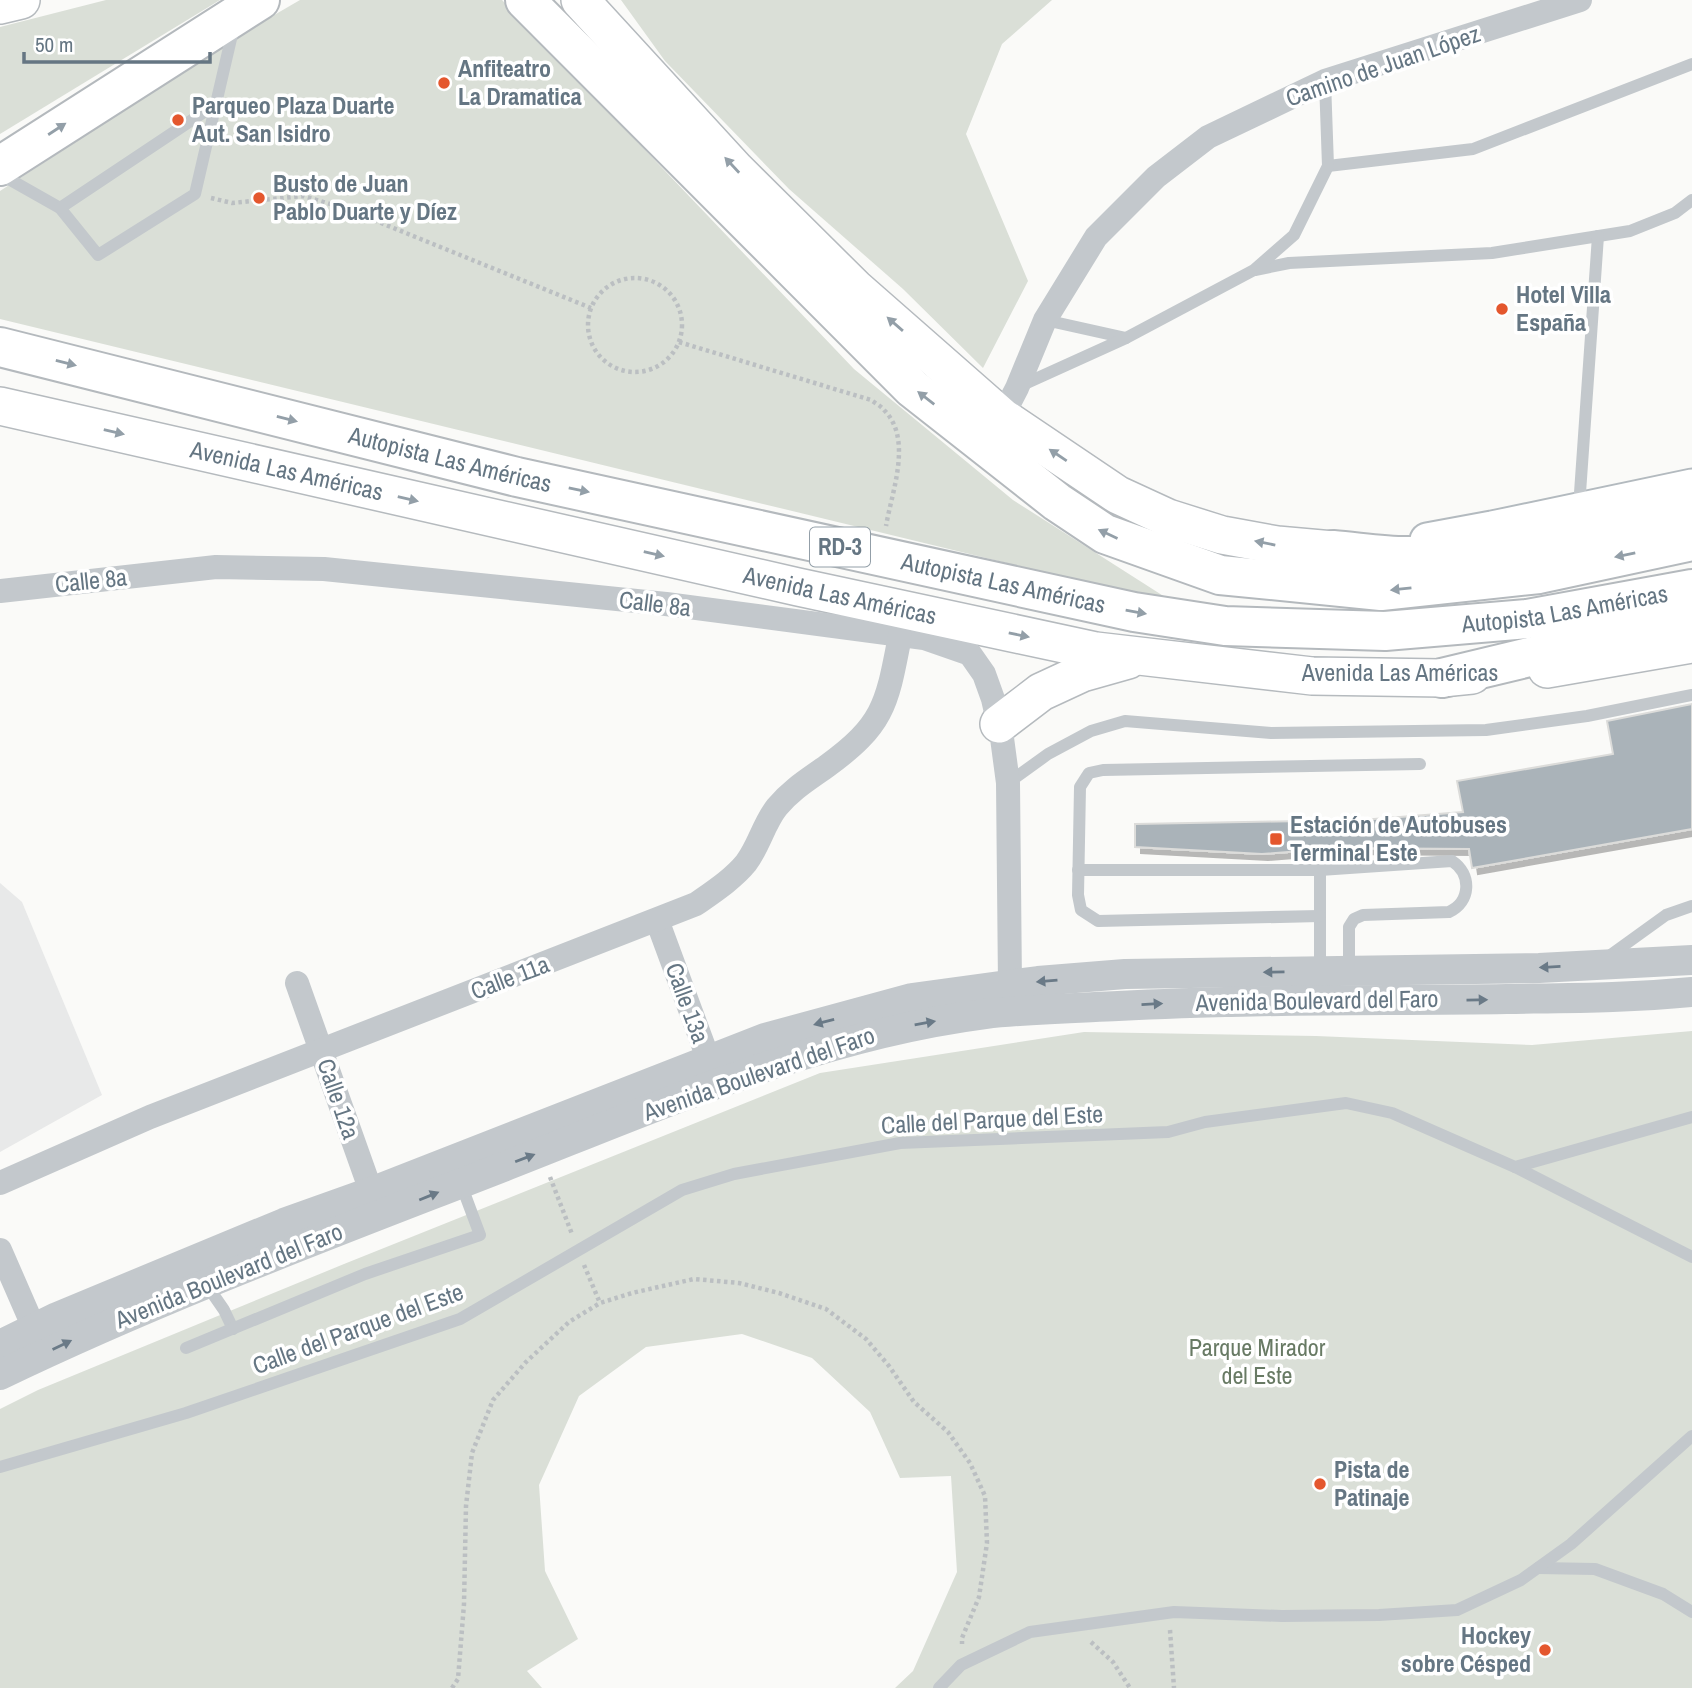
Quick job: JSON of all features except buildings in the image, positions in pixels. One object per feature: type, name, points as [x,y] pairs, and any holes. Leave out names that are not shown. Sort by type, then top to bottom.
[{"type":"highway","name":"Autopista Las Américas","points":[[526,0],[912,388],[1056,502],[1105,534],[1220,575],[1381,590],[1539,574],[1692,541]]},
{"type":"highway","points":[[0,166],[248,7]]},
{"type":"highway","name":"Autopista Las Américas","points":[[0,346],[517,477],[1134,612],[1226,626],[1385,631],[1527,619],[1692,589]]},
{"type":"highway","points":[[1333,550],[1410,556],[1485,551],[1578,536],[1692,510]]},
{"type":"highway","points":[[1441,678],[1692,618]]},
{"type":"main road","points":[[0,5],[21,0]]},
{"type":"main road","points":[[585,3],[736,170],[855,288],[1009,403],[1118,495],[1168,518],[1222,535],[1277,545],[1333,550],[1411,543],[1692,486]]},
{"type":"main road","name":"Avenida Las Américas","points":[[0,406],[972,640],[1096,651],[1312,676],[1441,678],[1546,669],[1692,644]]},
{"type":"main road","points":[[999,724],[1041,692],[1082,673],[1142,656]]},
{"type":"street","name":"Camino de Juan López","points":[[1009,403],[1045,320],[1096,237],[1156,177],[1208,137],[1325,81],[1580,0]]},
{"type":"street","name":"Calle 8a","points":[[0,591],[216,567],[324,569],[666,604],[900,636],[972,640]]},
{"type":"street","name":"Calle 11a","points":[[0,1183],[150,1117],[696,904],[716,890],[746,862],[776,808],[798,785],[858,743],[877,719],[888,694],[900,636]]},
{"type":"street","points":[[972,640],[999,724],[1009,783],[1010,985]]},
{"type":"street","name":"Calle 13a","points":[[657,920],[713,1072]]},
{"type":"street","name":"Avenida Boulevard del Faro","points":[[0,1345],[34,1328],[284,1223],[461,1183],[540,1153],[713,1072],[765,1038],[912,998],[1125,974],[1596,965],[1692,960]]},
{"type":"street","name":"Calle 12a","points":[[296,983],[375,1203]]},
{"type":"street","name":"Avenida Boulevard del Faro","points":[[0,1375],[77,1338],[206,1284],[375,1203],[713,1072],[872,1034],[990,1014],[1196,1002],[1590,998],[1692,992]]},
{"type":"street","points":[[0,1250],[34,1328]]},
{"type":"lane","points":[[0,174],[60,208],[98,255],[195,194],[216,104],[248,7]]},
{"type":"lane","points":[[1328,166],[1473,149],[1692,64]]},
{"type":"lane","points":[[1009,403],[1254,270],[1294,236],[1328,166],[1325,81]]},
{"type":"lane","points":[[60,208],[216,104]]},
{"type":"lane","points":[[1254,270],[1289,263],[1492,253],[1630,230],[1675,213],[1692,200]]},
{"type":"lane","points":[[1579,511],[1598,236]]},
{"type":"lane","points":[[1045,320],[1126,338]]},
{"type":"lane","points":[[1009,783],[1048,754],[1091,731],[1125,721],[1271,733],[1486,730],[1587,716],[1692,695]]},
{"type":"lane","points":[[1320,916],[1097,921],[1081,910],[1078,895],[1080,787],[1089,773],[1103,770],[1420,764]]},
{"type":"lane","points":[[1078,870],[1320,870],[1452,861],[1460,867],[1465,874],[1465,895],[1460,907],[1450,912],[1363,915],[1354,919],[1335,971]]},
{"type":"lane","points":[[1320,870],[1320,916],[1335,971]]},
{"type":"lane","points":[[1596,965],[1666,915],[1692,906]]},
{"type":"lane","name":"Calle del Parque del Este","points":[[0,1467],[186,1413],[460,1319],[682,1190],[734,1174],[900,1143],[1168,1132],[1205,1122],[1346,1103],[1392,1113],[1515,1167],[1692,1256]]},
{"type":"lane","points":[[1515,1167],[1692,1117]]},
{"type":"lane","points":[[187,1348],[365,1275],[480,1235],[461,1183]]},
{"type":"lane","points":[[206,1284],[225,1310],[233,1329]]},
{"type":"lane","points":[[939,1688],[961,1665],[1030,1632],[1174,1612],[1282,1616],[1379,1615],[1457,1610],[1521,1580],[1538,1569],[1581,1536],[1692,1436]]},
{"type":"lane","points":[[1538,1569],[1595,1569],[1663,1594],[1692,1612]]},
{"type":"path","points":[[195,194],[232,203],[303,196],[334,205],[590,308]]},
{"type":"path","points":[[637,278],[652,281],[664,288],[674,299],[682,327],[679,342],[671,355],[660,365],[632,372],[618,369],[605,362],[592,344],[587,323],[590,308],[609,286],[622,280],[637,278]]},
{"type":"path","points":[[679,342],[870,400],[884,410],[898,437],[899,456],[880,556]]},
{"type":"path","points":[[540,1153],[600,1304]]},
{"type":"path","points":[[452,1688],[458,1679],[464,1604],[466,1506],[472,1453],[493,1400],[526,1362],[569,1322],[600,1304],[632,1293],[694,1279],[739,1283],[826,1309],[866,1339],[914,1402],[948,1432],[970,1463],[985,1496],[987,1544],[979,1597],[962,1638],[961,1665]]},
{"type":"path","points":[[1174,1612],[1169,1636],[1174,1688]]},
{"type":"path","points":[[1054,1629],[1095,1644],[1113,1661],[1129,1688]]},
{"type":"shaded area","points":[[0,883],[22,902],[102,1095],[0,1152]]},
{"type":"green space","points":[[106,0],[220,0],[0,134],[0,27]]},
{"type":"green space","points":[[300,0],[502,0],[854,369],[1013,500],[1176,604],[0,319],[0,191],[250,29]]},
{"type":"green space","points":[[621,0],[1052,0],[1002,44],[966,134],[1028,281],[983,368],[903,289],[789,189],[665,61]]},
{"type":"green space","name":"Parque Mirador del Este","points":[[1692,1031],[1692,1688],[895,1688],[913,1671],[957,1572],[951,1476],[900,1478],[870,1412],[812,1358],[742,1334],[646,1347],[579,1396],[539,1485],[545,1571],[578,1639],[527,1671],[542,1688],[0,1688],[0,1409],[38,1390],[344,1264],[820,1073],[1084,1032],[1316,1036],[1532,1045]]},
{"type":"place","name":"Anfiteatro La Dramatica","points":[[444,83]]},
{"type":"place","name":"Parqueo Plaza Duarte Aut. San Isidro","points":[[178,120]]},
{"type":"place","name":"Busto de Juan Pablo Duarte y Díez","points":[[259,198]]},
{"type":"place","name":"Hotel Villa España","points":[[1502,309]]},
{"type":"place","name":"Estación de Autobuses Terminal Este","points":[[1276,839]]},
{"type":"place","name":"Pista de Patinaje","points":[[1320,1484]]},
{"type":"place","name":"Hockey sobre Césped","points":[[1545,1650]]}]
